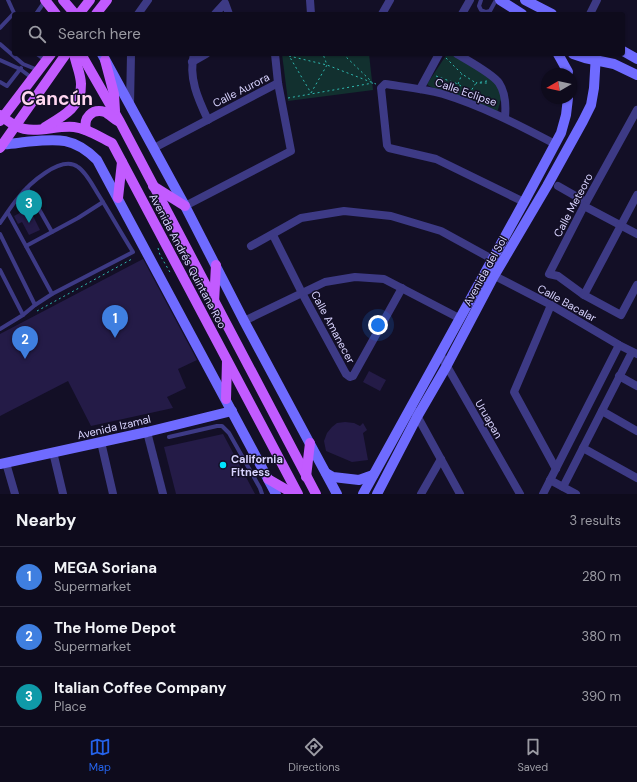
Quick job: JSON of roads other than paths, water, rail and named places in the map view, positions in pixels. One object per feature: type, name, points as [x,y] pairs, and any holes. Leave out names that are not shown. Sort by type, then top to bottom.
[{"type":"main road","points":[[46,0],[55,12]]},
{"type":"main road","points":[[63,0],[72,12]]},
{"type":"main road","points":[[81,12],[90,0]]},
{"type":"main road","points":[[98,12],[107,0]]},
{"type":"main road","points":[[1,146],[65,56]]},
{"type":"main road","points":[[42,129],[70,111],[76,105],[82,83],[75,56]]},
{"type":"main road","name":"Avenida Andrés Quintana Roo","points":[[82,56],[117,118],[316,494]]},
{"type":"main road","points":[[106,56],[114,94],[117,118]]},
{"type":"main road","points":[[1,118],[48,57]]},
{"type":"main road","points":[[86,130],[85,120],[87,116],[93,113],[104,112],[117,118]]},
{"type":"main road","name":"Avenida Andrés Quintana Roo","points":[[1,118],[15,126],[29,130],[65,127],[86,130],[112,143],[298,494]]},
{"type":"main road","points":[[118,198],[122,162]]},
{"type":"main road","points":[[152,185],[185,206]]},
{"type":"main road","points":[[214,303],[216,265]]},
{"type":"main road","points":[[226,399],[227,361]]},
{"type":"main road","points":[[306,477],[310,443]]},
{"type":"main road","points":[[268,479],[294,494]]},
{"type":"street","points":[[140,12],[149,0]]},
{"type":"street","points":[[143,12],[149,0]]},
{"type":"street","points":[[310,0],[311,12]]},
{"type":"street","points":[[383,12],[390,0]]},
{"type":"street","points":[[463,12],[470,0]]},
{"type":"street","points":[[500,0],[519,12]]},
{"type":"street","points":[[591,12],[597,0]]},
{"type":"street","points":[[530,1],[549,12]]},
{"type":"street","points":[[217,12],[225,3],[228,12]]},
{"type":"street","points":[[625,52],[637,59]]},
{"type":"street","name":"Avenida Andrés Quintana Roo","points":[[106,56],[130,106],[185,206],[244,321],[337,494]]},
{"type":"street","points":[[130,106],[131,56]]},
{"type":"street","points":[[275,56],[278,83]]},
{"type":"street","points":[[420,89],[441,56]]},
{"type":"street","points":[[460,56],[499,82],[504,96],[505,117]]},
{"type":"street","points":[[559,56],[565,68]]},
{"type":"street","points":[[567,56],[568,68]]},
{"type":"street","points":[[580,56],[585,58],[595,57],[637,75]]},
{"type":"street","name":"Avenida del Sol","points":[[363,494],[459,318],[553,186],[573,139],[590,105],[594,88],[595,57]]},
{"type":"street","points":[[193,58],[195,90],[208,120]]},
{"type":"street","points":[[594,74],[601,66],[609,63]]},
{"type":"street","name":"Calle Aurora","points":[[154,148],[278,83],[291,151],[185,206]]},
{"type":"street","name":"Calle Eclipse","points":[[524,202],[436,158],[389,148],[387,145],[381,88],[385,84],[443,94],[505,117],[555,144]]},
{"type":"street","name":"Avenida del Sol","points":[[377,494],[417,417],[446,366],[490,273],[492,259],[561,133],[567,104]]},
{"type":"street","name":"Calle Meteoro","points":[[637,110],[585,204],[549,274],[558,276],[584,295],[621,315],[637,285]]},
{"type":"street","points":[[1,146],[58,140],[75,143],[88,151],[97,160],[276,494]]},
{"type":"street","points":[[537,179],[553,186],[637,234]]},
{"type":"street","points":[[584,295],[637,195]]},
{"type":"street","points":[[251,246],[302,218],[344,211],[391,216],[441,231],[492,259]]},
{"type":"street","name":"Calle Amanecer","points":[[273,235],[302,293],[346,374],[350,377],[353,376],[402,288]]},
{"type":"street","name":"Calle Bacalar","points":[[490,273],[551,305],[635,353]]},
{"type":"street","points":[[244,321],[325,282],[355,278],[384,279],[459,318]]},
{"type":"street","points":[[551,305],[514,392],[556,469]]},
{"type":"street","points":[[543,494],[619,345]]},
{"type":"street","points":[[563,487],[620,376],[635,353]]},
{"type":"street","name":"Uruapan","points":[[440,354],[520,494]]},
{"type":"street","points":[[620,376],[637,386]]},
{"type":"street","points":[[412,406],[460,494]]},
{"type":"street","name":"Avenida Izamal","points":[[3,464],[147,432],[232,411]]},
{"type":"street","points":[[602,411],[637,431]]},
{"type":"street","points":[[147,432],[163,494]]},
{"type":"street","points":[[101,442],[113,494]]},
{"type":"street","points":[[583,448],[637,478]]},
{"type":"street","points":[[53,452],[63,494]]},
{"type":"street","points":[[421,494],[441,459]]},
{"type":"street","points":[[3,464],[14,494]]},
{"type":"street","points":[[326,473],[333,477],[360,480],[373,475]]},
{"type":"street","points":[[550,480],[576,494]]},
{"type":"lane","points":[[8,0],[14,12]]},
{"type":"lane","points":[[37,12],[46,0]]},
{"type":"lane","points":[[481,0],[479,6],[480,10],[486,12],[490,11],[496,0]]},
{"type":"lane","points":[[0,28],[12,15]]},
{"type":"lane","points":[[0,44],[12,54]]},
{"type":"lane","points":[[14,56],[35,74]]},
{"type":"lane","points":[[0,60],[35,74]]},
{"type":"lane","points":[[0,82],[7,86],[23,64]]},
{"type":"lane","points":[[0,223],[27,188],[58,165],[68,163],[78,167],[90,180],[132,252]]},
{"type":"lane","points":[[27,188],[52,232]]},
{"type":"lane","points":[[26,246],[78,218],[103,202]]},
{"type":"lane","points":[[8,212],[52,294]]},
{"type":"lane","points":[[0,234],[36,305]]},
{"type":"lane","points":[[0,329],[23,315],[52,294],[132,252],[145,248]]},
{"type":"lane","points":[[0,270],[1,275],[23,315]]},
{"type":"lane","points":[[169,437],[222,426],[229,433],[262,494]]},
{"type":"place","name":"Italian Coffee Company","points":[[29,223]]},
{"type":"place","name":"MEGA Soriana","points":[[115,338]]},
{"type":"place","name":"The Home Depot","points":[[25,359]]},
{"type":"place","name":"California Fitness","points":[[223,465]]},
{"type":"district","name":"Cancún","points":[[57,98]]}]
